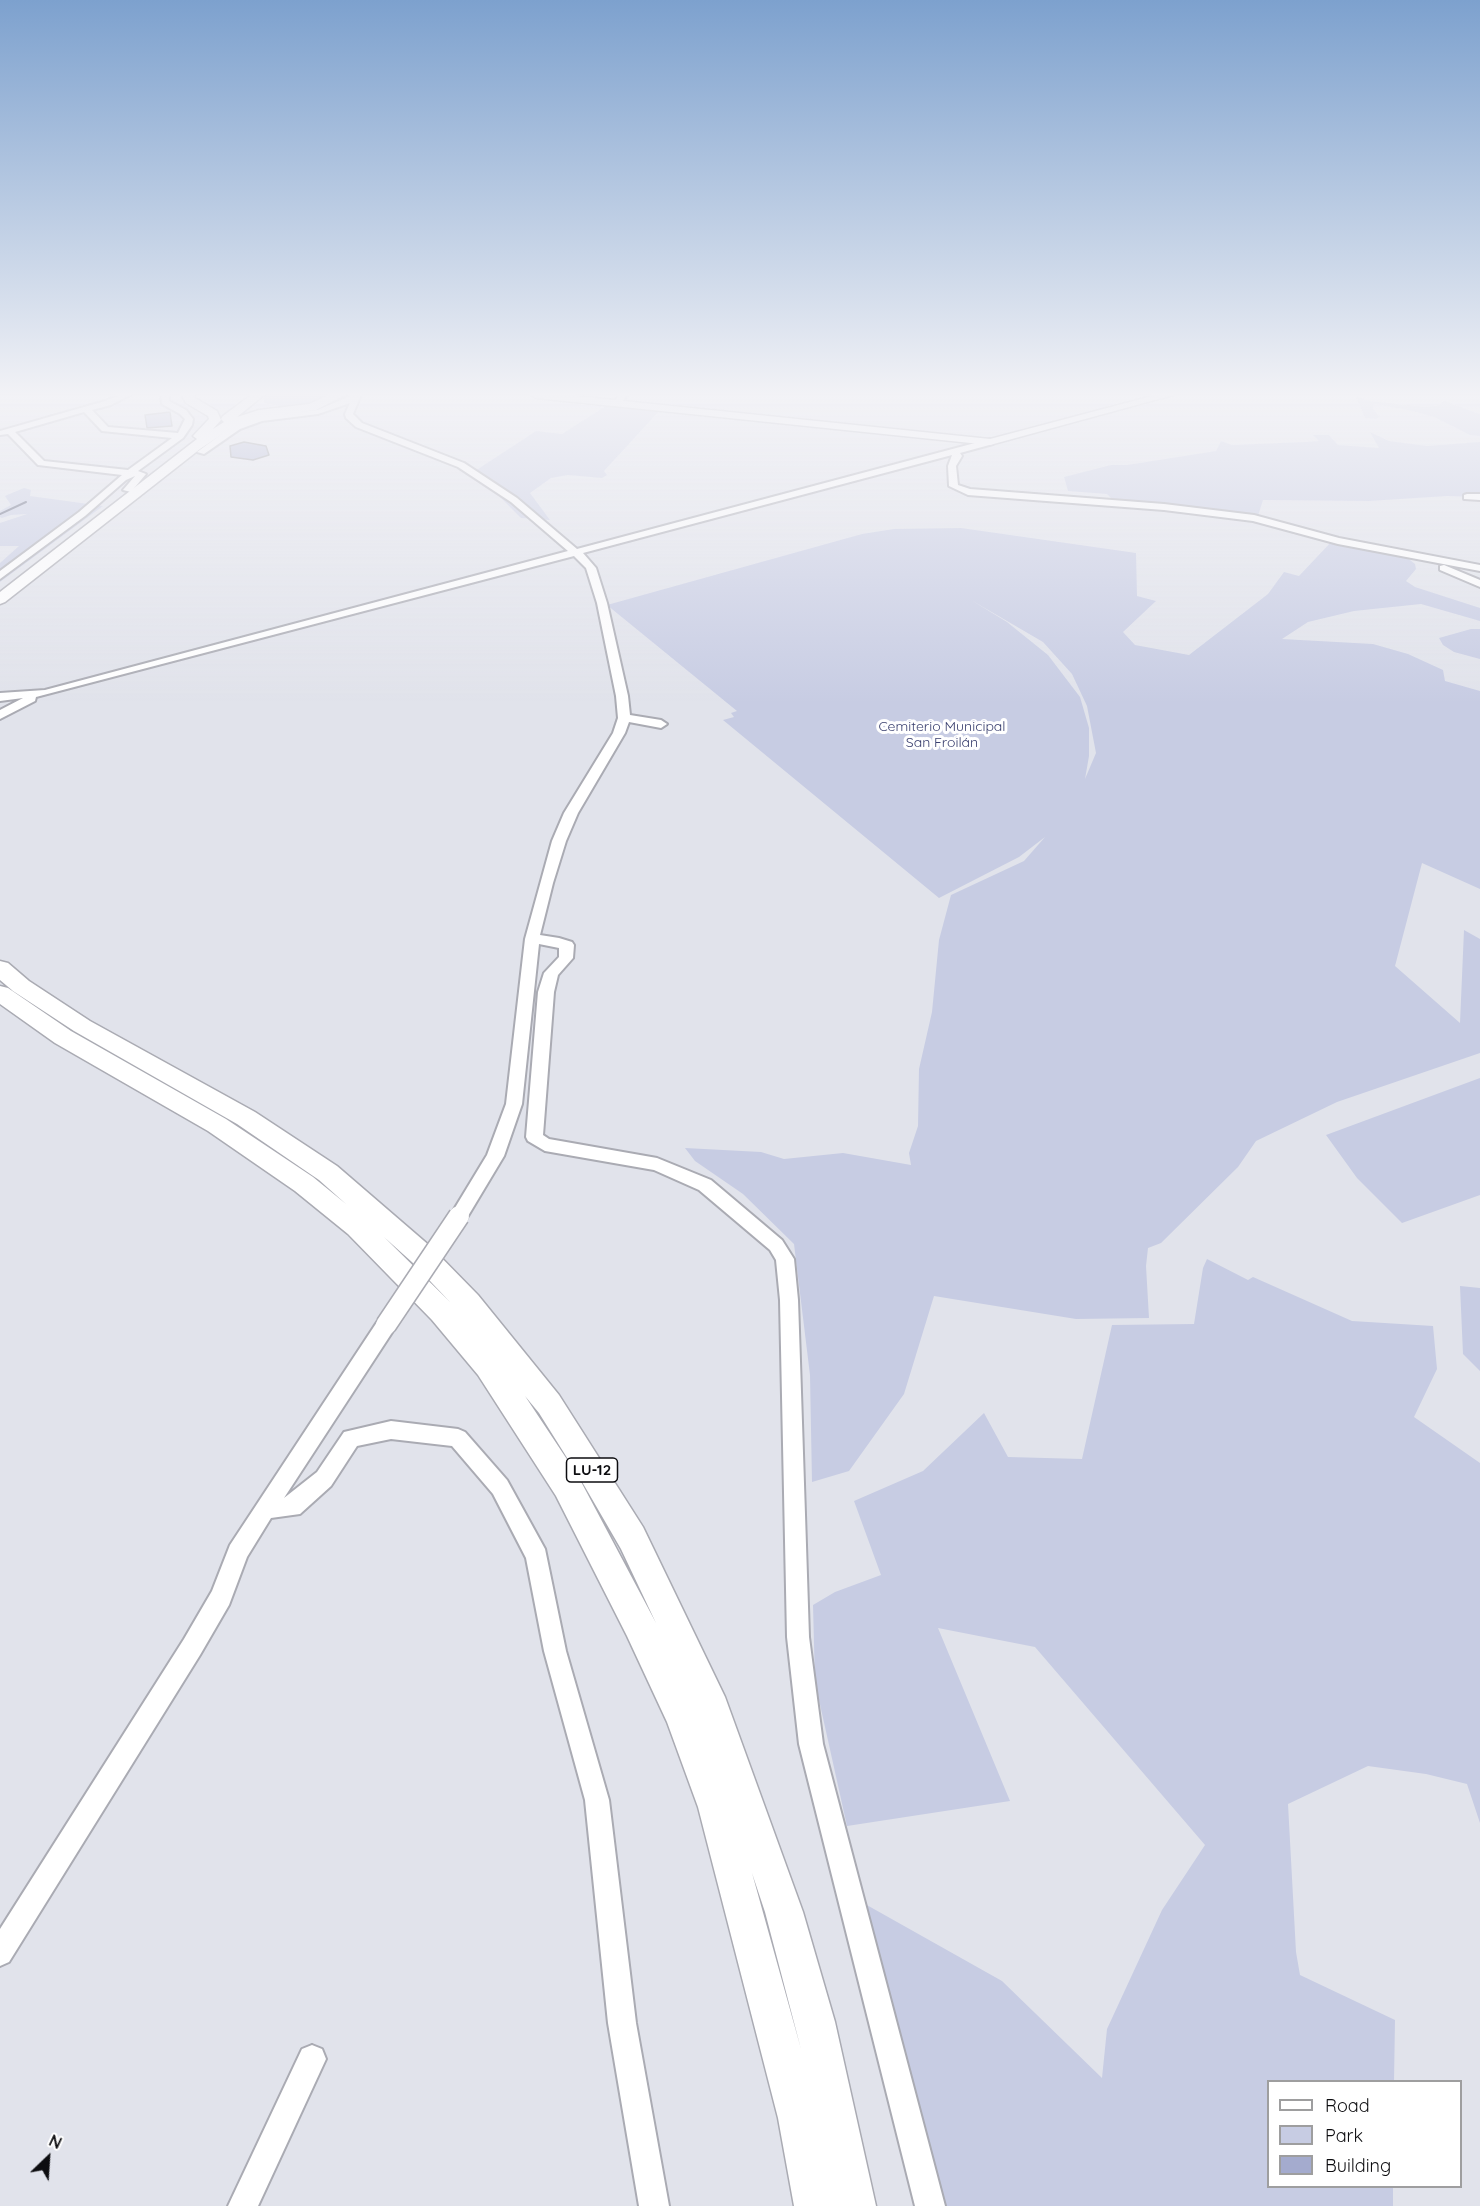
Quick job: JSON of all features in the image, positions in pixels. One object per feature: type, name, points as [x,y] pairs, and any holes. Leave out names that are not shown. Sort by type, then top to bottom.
[{"type":"highway","points":[[0,589],[118,498]]},
{"type":"highway","points":[[0,600],[126,498]]},
{"type":"highway","name":"LU-12","points":[[0,968],[21,986],[82,1026],[246,1118],[328,1173],[381,1218],[468,1303],[549,1404],[632,1538],[708,1697],[784,1912],[815,2022],[855,2206]]},
{"type":"highway","name":"LU-12","points":[[0,993],[63,1037],[218,1125],[331,1205],[357,1227],[442,1312],[488,1366],[526,1421],[567,1486],[639,1624],[682,1716],[716,1807],[786,2064],[799,2118],[815,2206]]},
{"type":"street","points":[[0,576],[101,498]]},
{"type":"street","points":[[0,1953],[192,1647],[221,1596],[238,1552],[459,1216],[495,1156],[514,1104],[532,939],[559,841],[571,813],[619,733],[624,718],[622,696],[602,603],[591,568],[577,553],[511,498]]},
{"type":"street","points":[[0,696],[45,693],[783,498]]},
{"type":"street","points":[[1046,498],[1164,507],[1254,518],[1338,541],[1480,568]]},
{"type":"street","points":[[1428,559],[1480,584]]},
{"type":"street","points":[[0,715],[45,693]]},
{"type":"street","points":[[624,718],[661,724]]},
{"type":"street","points":[[532,939],[567,945],[566,958],[551,973],[546,992],[534,1137],[545,1145],[657,1164],[705,1185],[776,1245],[785,1259],[789,1300],[798,1636],[810,1744],[930,2206]]},
{"type":"street","points":[[265,1509],[292,1507],[324,1479],[351,1438],[391,1430],[458,1438],[500,1487],[537,1556],[555,1651],[597,1800],[622,2023],[654,2206]]},
{"type":"street","points":[[243,2206],[312,2058]]},
{"type":"green space","points":[[6,498],[44,498],[103,506],[0,582],[0,563],[19,546],[0,546],[0,523],[27,514],[0,517],[0,511],[11,505]]},
{"type":"green space","points":[[501,498],[534,498],[550,520],[521,518]]},
{"type":"green space","points":[[1111,498],[1417,498],[1369,501],[1263,500],[1258,516],[1115,502]]},
{"type":"green space","name":"Cemiterio Municipal San Froilán","points":[[961,528],[1136,553],[1137,596],[1156,601],[1123,632],[1135,645],[1189,655],[1268,594],[1284,572],[1299,576],[1332,541],[1405,556],[1415,564],[1416,569],[1406,581],[1415,587],[1480,608],[1480,621],[1421,604],[1354,611],[1308,622],[1282,639],[1373,644],[1408,654],[1443,670],[1445,681],[1480,691],[1480,889],[1422,863],[1395,966],[1460,1023],[1464,930],[1480,939],[1480,1053],[1337,1102],[1256,1141],[1238,1167],[1161,1243],[1148,1248],[1146,1266],[1149,1318],[1076,1319],[934,1296],[904,1394],[849,1471],[812,1482],[810,1375],[794,1244],[743,1194],[695,1161],[685,1148],[761,1152],[784,1159],[843,1153],[911,1165],[909,1153],[918,1126],[919,1069],[932,1012],[939,940],[951,895],[1024,861],[1045,837],[1019,857],[939,898],[723,720],[734,717],[731,713],[737,711],[607,605],[862,534],[894,529]],"holes":[[[971,600],[1043,642],[1072,674],[1087,706],[1096,753],[1085,779],[1089,756],[1089,728],[1080,697],[1048,655],[1007,622]]]},
{"type":"green space","points":[[1471,629],[1480,629],[1480,659],[1454,652],[1443,645],[1439,638]]},
{"type":"green space","points":[[1480,1078],[1480,1195],[1402,1223],[1357,1178],[1326,1135]]},
{"type":"green space","points":[[1207,1259],[1248,1280],[1253,1277],[1352,1321],[1433,1326],[1437,1369],[1414,1417],[1480,1463],[1480,1823],[1467,1784],[1426,1774],[1368,1766],[1288,1804],[1296,1952],[1300,1975],[1395,2020],[1394,2080],[1267,2080],[1267,2188],[1393,2188],[1393,2206],[940,2206],[865,1904],[1002,1981],[1102,2078],[1107,2029],[1162,1910],[1205,1845],[1035,1647],[938,1628],[1010,1801],[847,1826],[815,1682],[813,1605],[835,1592],[881,1575],[854,1501],[923,1471],[984,1413],[1008,1457],[1082,1459],[1112,1325],[1194,1324],[1203,1268]]},
{"type":"green space","points":[[1460,1286],[1480,1288],[1480,1371],[1463,1354]]},
{"type":"waterway","points":[[0,514],[26,502]]}]
